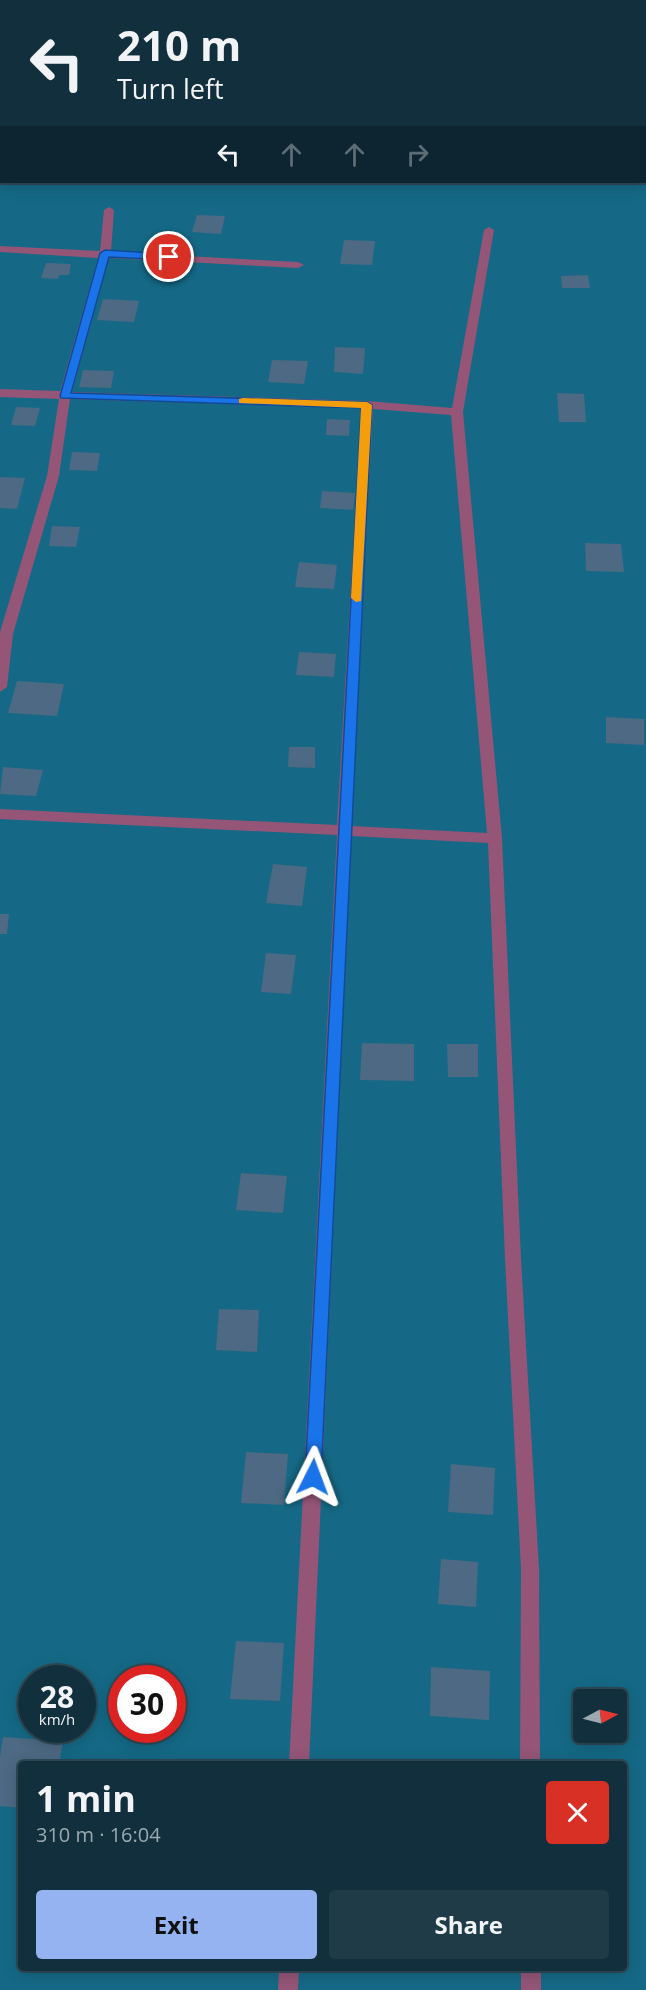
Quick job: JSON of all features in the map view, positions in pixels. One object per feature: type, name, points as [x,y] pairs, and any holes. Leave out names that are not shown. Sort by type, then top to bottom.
[{"type":"street","points":[[0,687],[6,634],[53,477],[65,396],[105,253],[109,210]]},
{"type":"street","points":[[489,230],[457,412],[495,838],[512,1247],[530,1569],[530,1761]]},
{"type":"street","points":[[0,249],[298,265]]},
{"type":"street","points":[[0,393],[367,405],[457,412]]},
{"type":"street","points":[[299,1761],[367,405]]},
{"type":"street","points":[[0,814],[495,838]]},
{"type":"street","points":[[288,1990],[290,1971]]},
{"type":"street","points":[[531,1971],[531,1990]]},
{"type":"shaded area","points":[[0,183],[646,183],[646,1990],[0,1990]]},
{"type":"building","points":[[197,215],[225,216],[221,234],[192,232]]},
{"type":"building","points":[[344,240],[375,241],[372,265],[340,264]]},
{"type":"building","points":[[46,263],[71,264],[69,275],[59,275],[58,279],[41,278]]},
{"type":"building","points":[[588,275],[590,288],[562,288],[561,276]]},
{"type":"building","points":[[103,299],[139,301],[134,322],[97,320]]},
{"type":"building","points":[[335,347],[365,348],[363,374],[334,372]]},
{"type":"building","points":[[272,360],[308,361],[304,384],[268,382]]},
{"type":"building","points":[[83,370],[114,371],[111,388],[79,387]]},
{"type":"building","points":[[557,393],[584,394],[586,422],[559,422]]},
{"type":"building","points":[[16,407],[40,408],[35,426],[11,425]]},
{"type":"building","points":[[327,419],[350,420],[349,436],[326,435]]},
{"type":"building","points":[[72,452],[100,453],[97,471],[69,470]]},
{"type":"building","points":[[0,477],[25,478],[17,509],[0,508]]},
{"type":"building","points":[[322,491],[355,493],[353,510],[320,508]]},
{"type":"building","points":[[52,526],[80,527],[76,547],[49,546]]},
{"type":"building","points":[[585,543],[621,544],[624,572],[586,571]]},
{"type":"building","points":[[299,562],[337,565],[334,589],[295,587]]},
{"type":"building","points":[[299,652],[336,654],[334,677],[296,675]]},
{"type":"building","points":[[17,681],[64,684],[57,716],[8,713]]},
{"type":"building","points":[[606,717],[644,719],[644,745],[606,743]]},
{"type":"building","points":[[289,747],[315,747],[315,768],[288,767]]},
{"type":"building","points":[[3,767],[43,770],[36,796],[0,794]]},
{"type":"building","points":[[273,864],[307,867],[302,906],[266,903]]},
{"type":"building","points":[[0,914],[9,914],[7,934],[0,934]]},
{"type":"building","points":[[266,953],[296,955],[291,994],[261,992]]},
{"type":"building","points":[[362,1043],[414,1044],[414,1081],[360,1080]]},
{"type":"building","points":[[447,1044],[478,1044],[478,1077],[448,1077]]},
{"type":"building","points":[[241,1173],[287,1176],[283,1213],[236,1210]]},
{"type":"building","points":[[219,1309],[259,1310],[257,1352],[216,1350]]},
{"type":"building","points":[[246,1452],[288,1454],[284,1505],[241,1503]]},
{"type":"building","points":[[451,1464],[495,1468],[493,1515],[448,1512]]},
{"type":"building","points":[[441,1559],[478,1562],[476,1607],[438,1604]]},
{"type":"building","points":[[236,1641],[284,1643],[280,1701],[230,1699]]},
{"type":"building","points":[[431,1667],[490,1671],[489,1720],[430,1716]]},
{"type":"building","points":[[3,1737],[18,1738],[18,1743],[63,1743],[60,1761],[18,1761],[18,1808],[0,1806],[0,1757]]},
{"type":"slow traffic","points":[[243,401],[367,405],[356,598]]},
{"type":"route","points":[[169,257],[105,253],[65,396],[367,405],[313,1477]]}]
